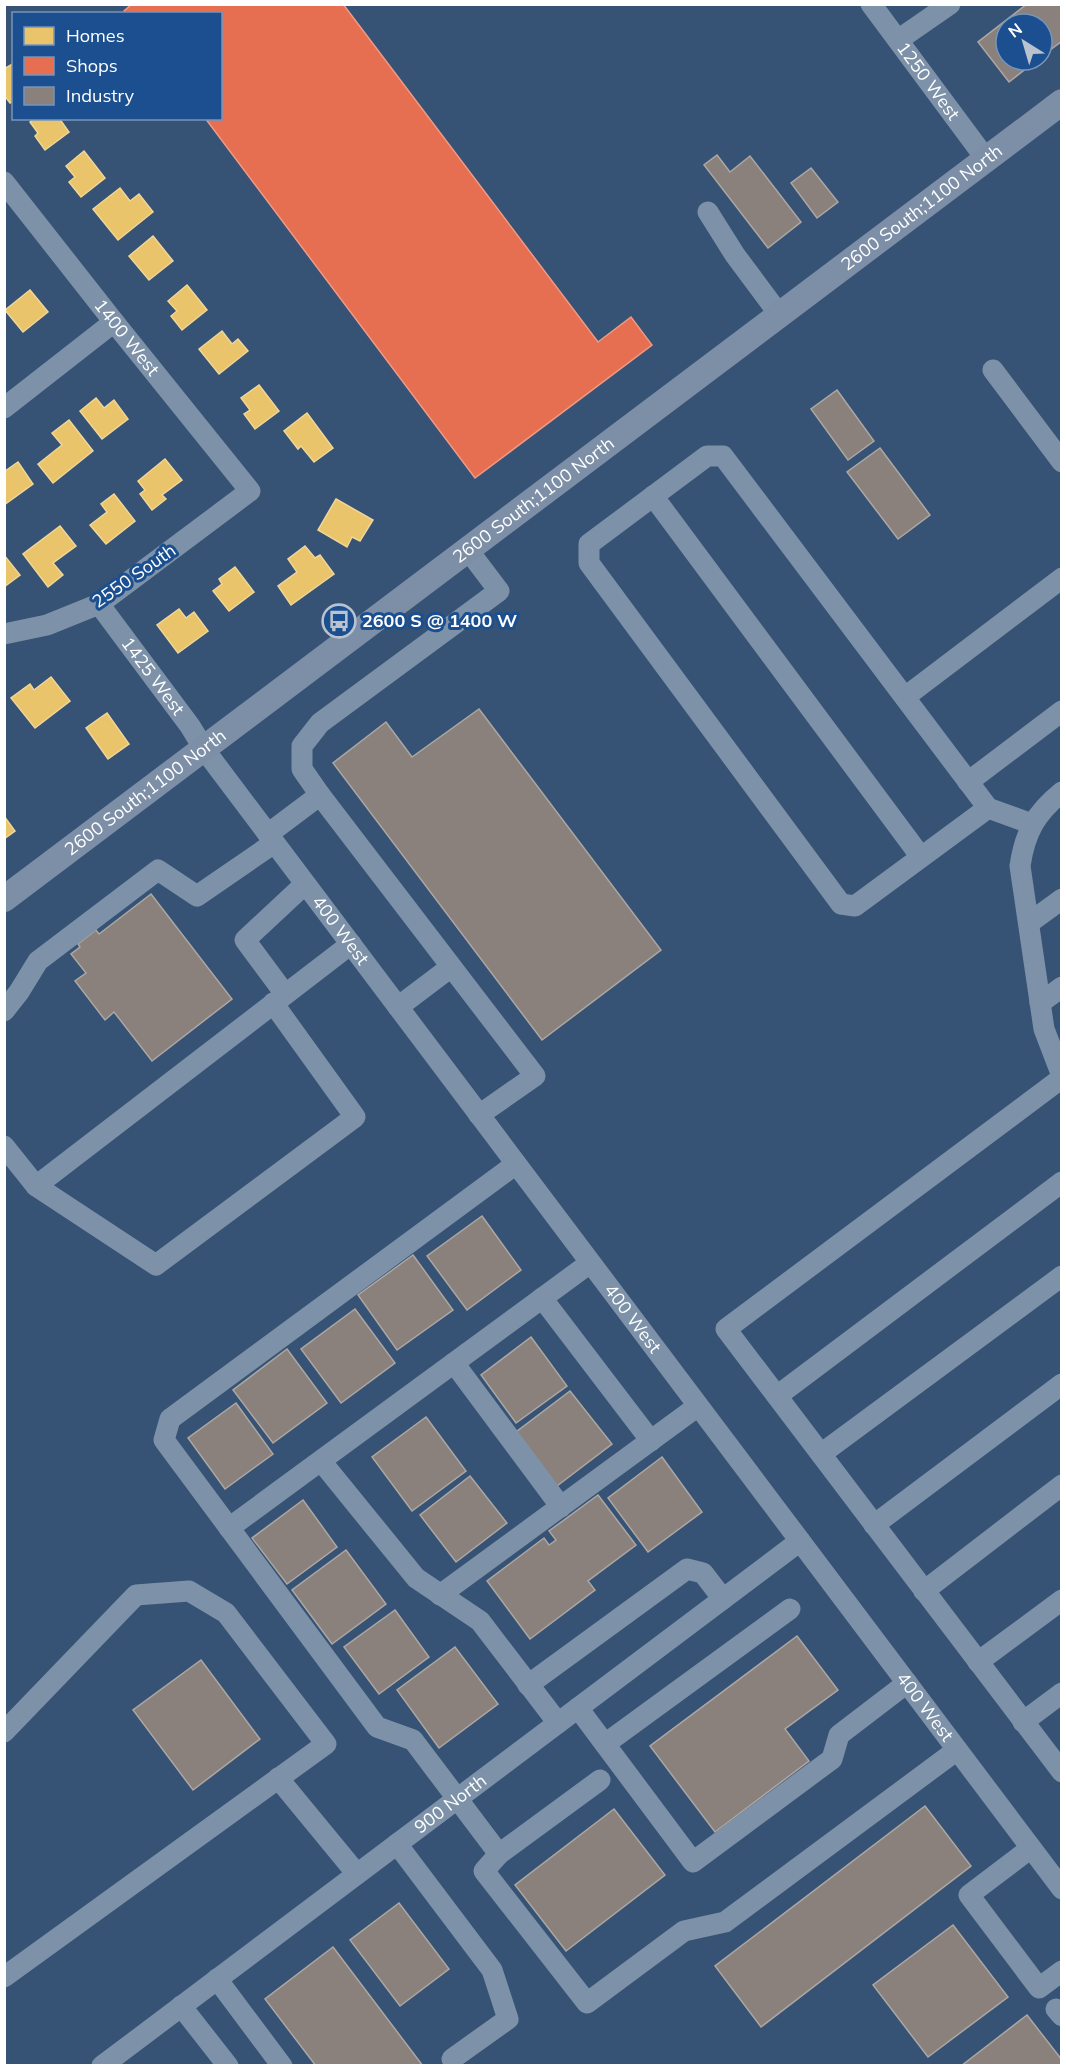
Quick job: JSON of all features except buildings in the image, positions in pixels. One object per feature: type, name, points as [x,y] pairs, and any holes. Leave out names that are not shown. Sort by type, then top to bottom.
[{"type":"main road","name":"2600 South;1100 North","points":[[4,899],[1062,102]]},
{"type":"street","name":"1250 West","points":[[871,4],[986,159]]},
{"type":"street","points":[[898,40],[950,4]]},
{"type":"street","name":"1400 West","points":[[4,182],[250,491]]},
{"type":"street","points":[[708,212],[735,255],[779,315]]},
{"type":"street","points":[[4,408],[114,322]]},
{"type":"street","points":[[993,370],[1062,462]]},
{"type":"street","points":[[988,808],[855,906],[841,904],[589,563],[589,544],[707,456],[723,456],[988,808],[1032,824]]},
{"type":"street","name":"2550 South","points":[[4,634],[47,625],[99,604],[250,491]]},
{"type":"street","points":[[653,496],[921,857]]},
{"type":"street","points":[[468,550],[498,591],[320,723],[302,746],[302,769],[535,1076],[479,1115]]},
{"type":"street","points":[[905,697],[1062,578]]},
{"type":"street","name":"1425 West","points":[[99,604],[190,726],[204,749]]},
{"type":"street","points":[[968,782],[1062,711]]},
{"type":"street","name":"400 West","points":[[204,749],[1062,1889]]},
{"type":"street","points":[[1062,792],[1046,805],[1032,824],[1022,851],[1020,866],[1044,1029],[1062,1077],[726,1329],[1062,1772]]},
{"type":"street","points":[[4,1011],[38,961],[158,870],[197,896],[271,839],[320,795]]},
{"type":"street","points":[[4,1146],[36,1185],[156,1264],[355,1118],[245,940],[305,884]]},
{"type":"street","points":[[1029,923],[1062,899]]},
{"type":"street","points":[[36,1185],[351,944]]},
{"type":"street","points":[[398,1007],[451,967]]},
{"type":"street","points":[[1040,1003],[1062,987]]},
{"type":"street","points":[[499,1854],[413,1740],[377,1727],[164,1440],[170,1419],[516,1164]]},
{"type":"street","points":[[777,1396],[1062,1182]]},
{"type":"street","points":[[230,1528],[590,1263]]},
{"type":"street","points":[[821,1454],[1062,1276]]},
{"type":"street","points":[[542,1298],[651,1441]]},
{"type":"street","points":[[454,1363],[561,1507]]},
{"type":"street","points":[[874,1525],[1062,1384]]},
{"type":"street","points":[[440,1594],[698,1406]]},
{"type":"street","points":[[321,1461],[416,1578],[480,1621],[558,1723]]},
{"type":"street","points":[[924,1591],[1062,1485]]},
{"type":"street","name":"900 North","points":[[102,2066],[800,1541]]},
{"type":"street","points":[[528,1685],[687,1569],[703,1573],[723,1599]]},
{"type":"street","points":[[4,1732],[136,1595],[189,1591],[226,1613],[326,1744],[4,1977]]},
{"type":"street","points":[[978,1662],[1062,1600]]},
{"type":"street","points":[[605,1744],[790,1609]]},
{"type":"street","points":[[578,1707],[693,1862],[832,1759],[839,1735],[907,1683]]},
{"type":"street","points":[[1023,1722],[1062,1693]]},
{"type":"street","points":[[600,1780],[499,1854],[484,1871],[586,2003],[684,1931],[725,1922],[957,1750]]},
{"type":"street","points":[[278,1779],[357,1874]]},
{"type":"street","points":[[397,1844],[492,1970],[508,2019],[452,2059]]},
{"type":"street","points":[[1031,1848],[969,1895],[1039,1988],[1062,1971]]},
{"type":"street","points":[[217,1979],[282,2066]]},
{"type":"street","points":[[181,2006],[228,2066]]},
{"type":"place","name":"2600 S @ 1400 W","points":[[339,621]]}]
